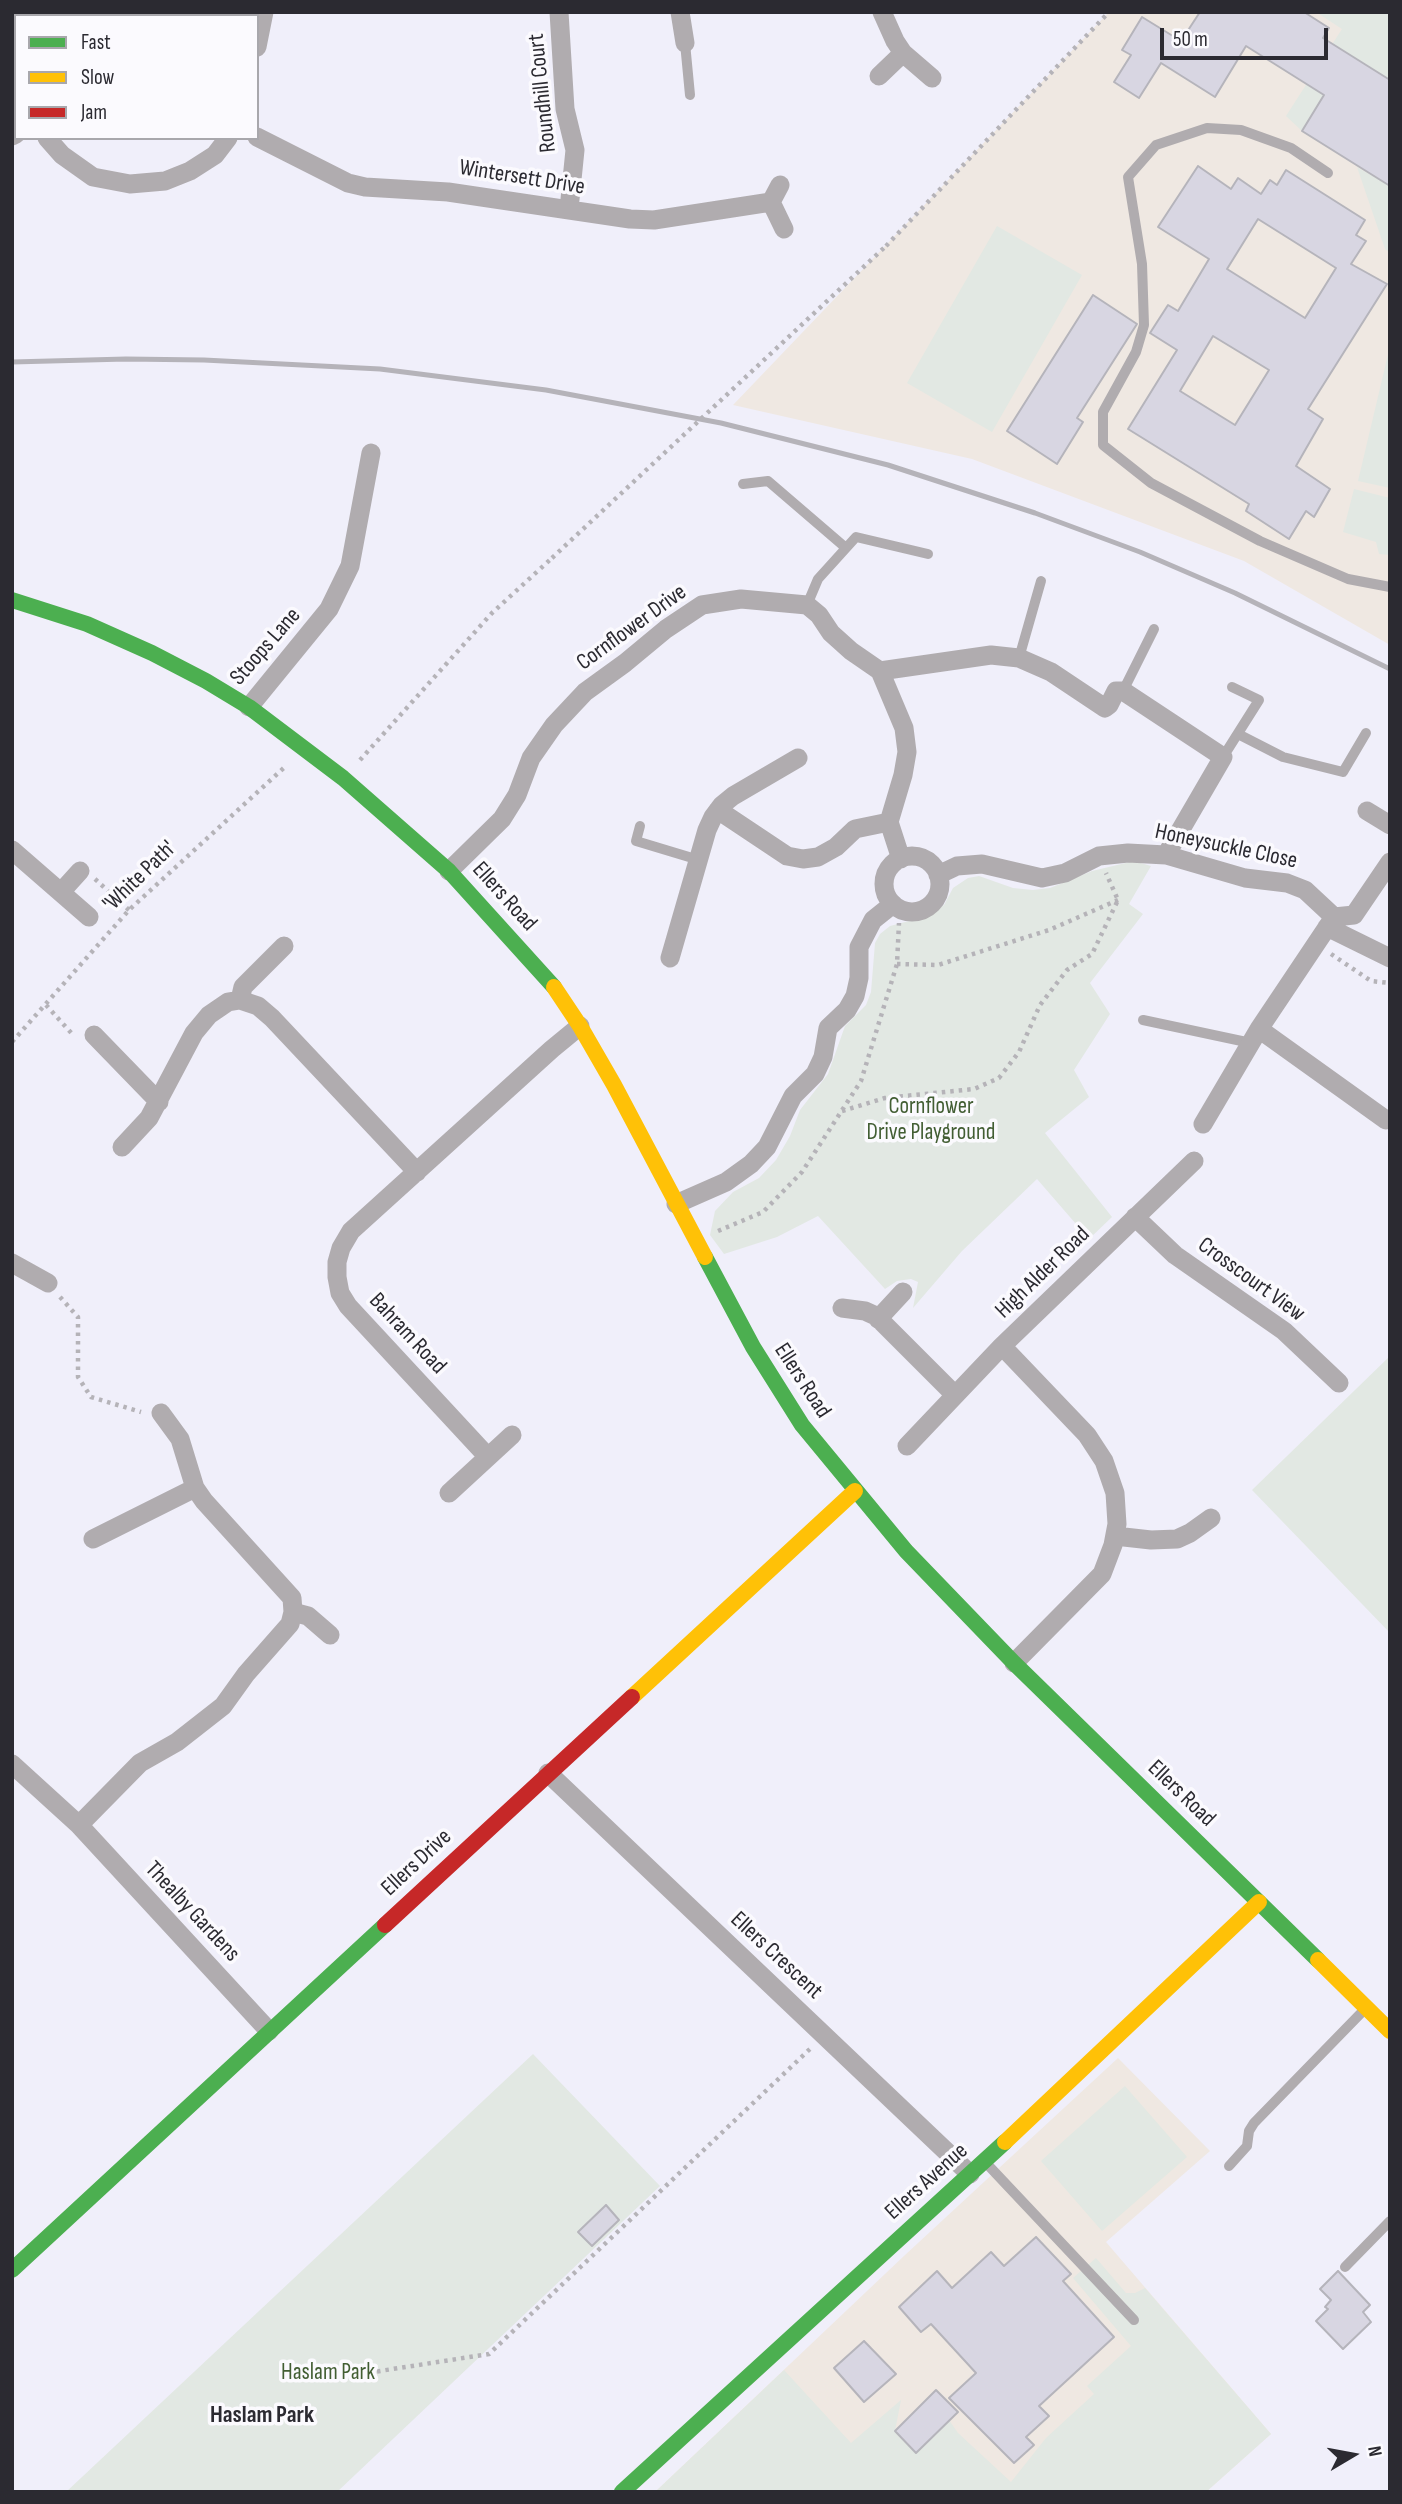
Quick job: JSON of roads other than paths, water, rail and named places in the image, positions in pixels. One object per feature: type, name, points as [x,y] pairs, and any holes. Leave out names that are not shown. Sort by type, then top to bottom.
[{"type":"street","points":[[259,37],[264,12]]},
{"type":"street","name":"Roundhill Court","points":[[559,12],[565,108],[575,150],[569,209]]},
{"type":"street","points":[[680,12],[685,43]]},
{"type":"street","points":[[881,12],[903,53],[932,78]]},
{"type":"street","points":[[879,76],[903,53]]},
{"type":"street","name":"Wintersett Drive","points":[[259,137],[348,183],[365,187],[448,192],[630,219],[654,219],[775,193],[784,229]]},
{"type":"street","points":[[49,140],[77,168],[93,177],[130,184],[165,181],[190,171],[215,155],[226,140]]},
{"type":"street","name":"Stoops Lane","points":[[12,600],[86,624],[152,653],[249,707],[321,620],[350,566],[371,453]]},
{"type":"street","name":"Cornflower Drive","points":[[449,871],[502,819],[517,795],[531,758],[554,725],[585,692],[666,629],[702,605],[741,599],[807,605]]},
{"type":"street","points":[[807,605],[819,615],[831,634],[880,671],[904,728],[906,752],[903,775],[890,822],[901,859]]},
{"type":"street","points":[[880,671],[991,655],[1019,658],[1051,672],[1105,708],[1110,705],[1116,691],[1123,691],[1223,757],[1166,855]]},
{"type":"street","name":"Ellers Road","points":[[249,707],[343,778],[449,871],[552,984],[614,1085],[753,1347],[802,1425],[906,1551],[1014,1662],[1390,2031]]},
{"type":"street","points":[[670,958],[707,830],[718,810],[733,796],[798,758]]},
{"type":"street","points":[[718,810],[787,856],[803,859],[818,857],[836,847],[855,829],[890,822]]},
{"type":"street","points":[[1367,811],[1390,825]]},
{"type":"street","points":[[12,850],[89,917]]},
{"type":"street","name":"Honeysuckle Close","points":[[938,875],[957,866],[982,864],[1042,878],[1065,873],[1099,856],[1128,853],[1166,855],[1245,878],[1287,883],[1305,890],[1331,922],[1390,958]]},
{"type":"street","points":[[919,857],[934,867],[938,875],[938,893],[927,908],[909,912],[896,907],[887,897],[884,879],[888,871],[901,859],[919,857]]},
{"type":"street","points":[[1203,1124],[1255,1036],[1316,943],[1331,922],[1354,915],[1390,862]]},
{"type":"street","points":[[61,892],[80,871]]},
{"type":"street","points":[[676,1204],[726,1182],[751,1164],[767,1147],[793,1096],[815,1073],[823,1057],[828,1028],[847,1010],[855,996],[859,978],[859,947],[873,920],[896,907]]},
{"type":"street","points":[[240,1000],[243,986],[284,946]]},
{"type":"street","points":[[122,1147],[149,1118],[194,1032],[209,1015],[228,1002],[240,1000],[258,1006],[272,1018],[417,1172]]},
{"type":"street","name":"Bahram Road","points":[[488,1457],[348,1306],[340,1293],[337,1277],[341,1248],[351,1231],[580,1026]]},
{"type":"street","points":[[94,1035],[159,1102]]},
{"type":"street","points":[[1255,1036],[1386,1120]]},
{"type":"street","name":"High Alder Road","points":[[1014,1662],[1102,1574],[1117,1524],[1115,1493],[1104,1461],[1087,1434],[1002,1346],[1194,1161]]},
{"type":"street","name":"Crosscourt View","points":[[1135,1217],[1175,1255],[1284,1331],[1339,1382]]},
{"type":"street","points":[[12,1263],[48,1283]]},
{"type":"street","points":[[878,1319],[903,1292]]},
{"type":"street","points":[[842,1308],[865,1311],[878,1319],[955,1395]]},
{"type":"street","points":[[907,1446],[1002,1346]]},
{"type":"street","points":[[79,1825],[140,1763],[200,1726],[223,1706],[246,1674],[289,1624],[293,1612],[292,1598],[195,1488],[180,1439],[160,1413]]},
{"type":"street","points":[[449,1493],[512,1435]]},
{"type":"street","points":[[93,1539],[195,1488]]},
{"type":"street","name":"Ellers Drive","points":[[12,2270],[855,1491]]},
{"type":"street","points":[[1115,1536],[1151,1540],[1177,1539],[1211,1518]]},
{"type":"street","points":[[293,1612],[308,1616],[330,1635]]},
{"type":"street","name":"Thealby Gardens","points":[[12,1764],[79,1825],[269,2031]]},
{"type":"street","name":"Ellers Crescent","points":[[548,1773],[824,2036],[977,2168]]},
{"type":"street","name":"Ellers Avenue","points":[[622,2492],[977,2168],[1259,1902]]},
{"type":"lane","points":[[685,43],[690,95]]},
{"type":"lane","points":[[1328,173],[1291,148],[1241,130],[1207,128],[1156,145],[1128,177],[1142,264],[1144,325],[1136,352],[1102,412],[1103,445],[1151,483],[1260,541],[1348,579],[1390,587]]},
{"type":"lane","points":[[743,484],[768,481],[846,548]]},
{"type":"lane","points":[[807,605],[818,579],[856,537],[928,554]]},
{"type":"lane","points":[[1019,658],[1041,581]]},
{"type":"lane","points":[[1123,691],[1154,629]]},
{"type":"lane","points":[[1223,757],[1259,700],[1232,687]]},
{"type":"lane","points":[[1238,734],[1283,757],[1343,772],[1366,733]]},
{"type":"lane","points":[[640,826],[636,841],[699,860]]},
{"type":"lane","points":[[1143,1020],[1255,1036]]},
{"type":"lane","points":[[1229,2166],[1247,2146],[1249,2131],[1254,2123],[1366,2008]]},
{"type":"lane","points":[[977,2168],[1134,2320]]},
{"type":"lane","points":[[1345,2267],[1390,2221]]},
{"type":"railway","points":[[12,362],[204,360],[380,369],[546,390],[721,423],[888,465],[1035,513],[1140,552],[1235,593],[1390,669]]},
{"type":"district","name":"Haslam Park","points":[[262,2416]]},
{"type":"park label","name":"Cornflower Drive Playground","points":[[931,1120]]}]
